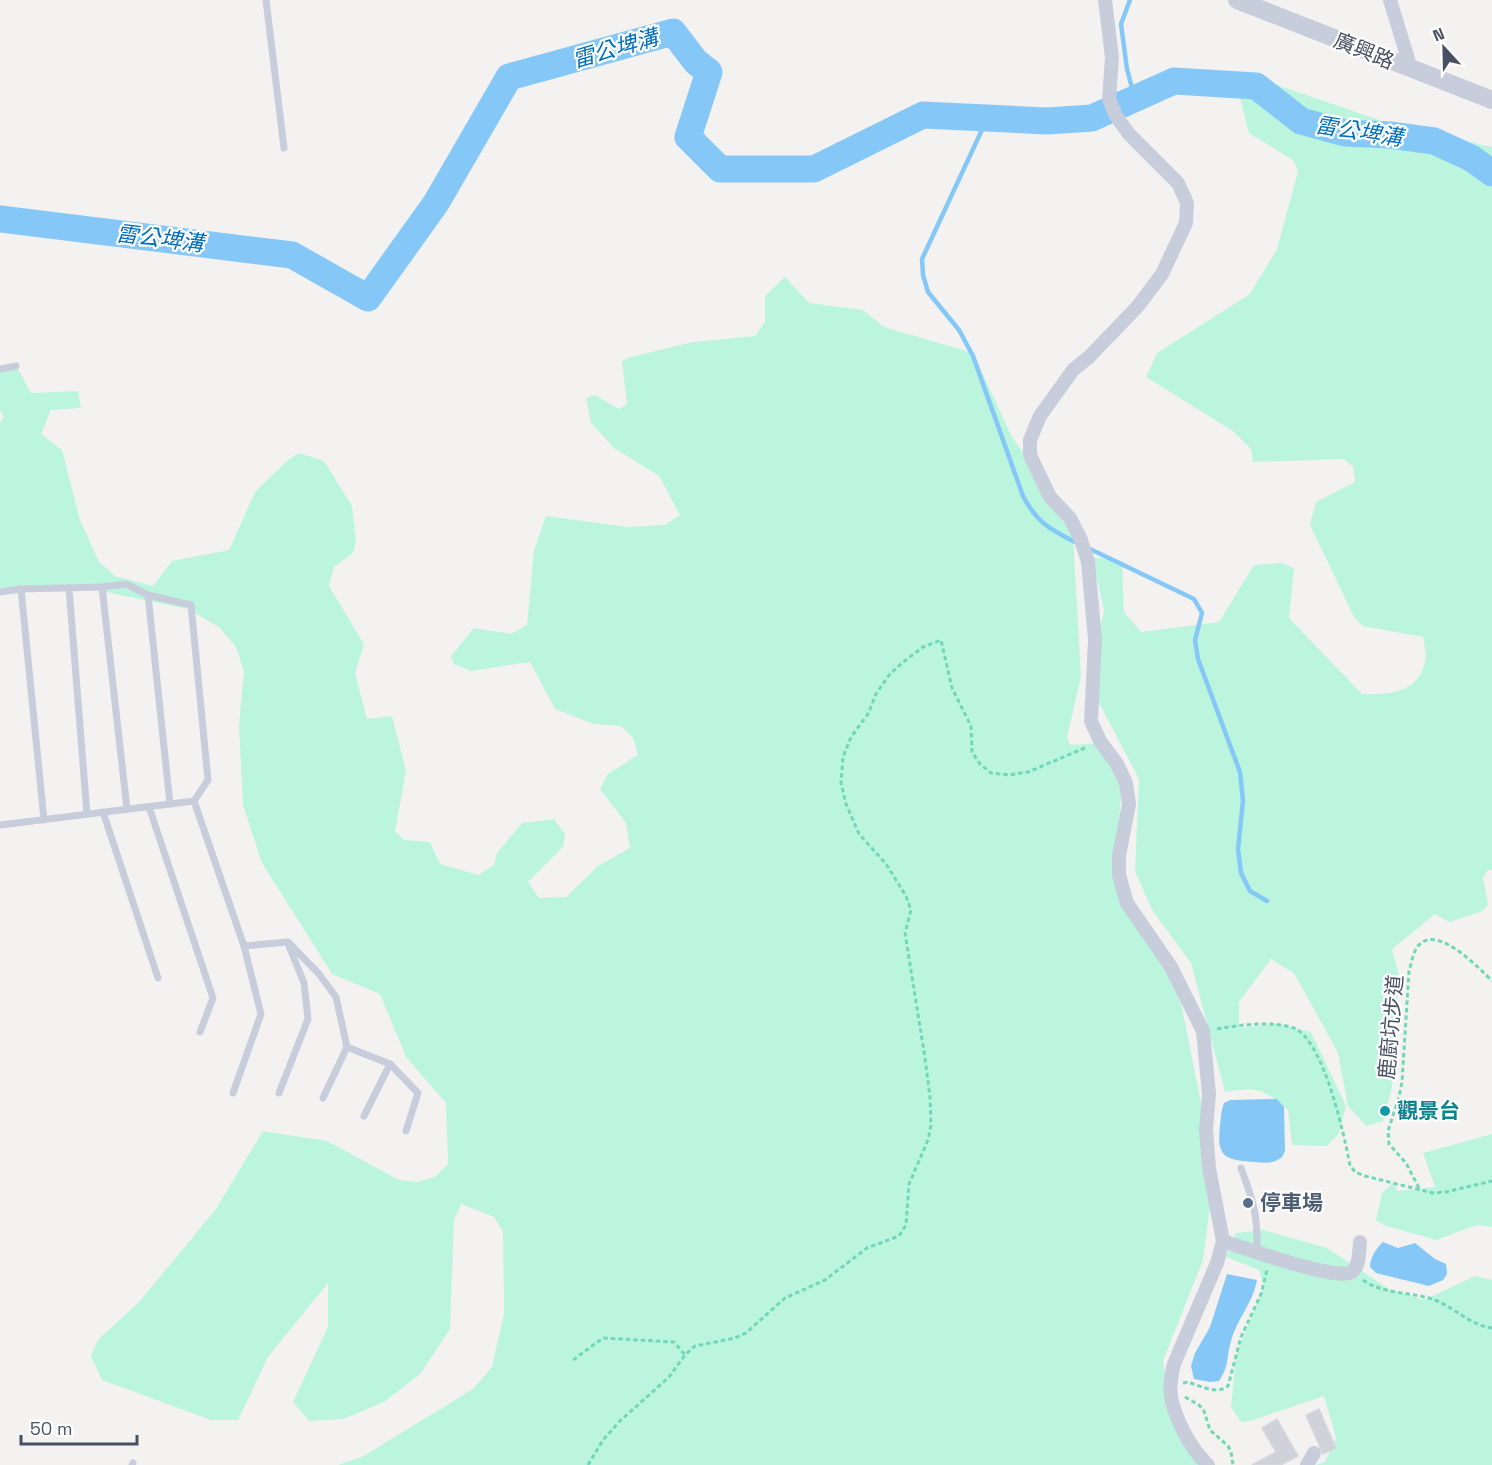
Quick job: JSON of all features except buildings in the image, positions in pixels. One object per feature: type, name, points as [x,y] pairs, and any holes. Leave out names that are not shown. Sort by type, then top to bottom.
[{"type":"street","points":[[1105,0],[1112,58],[1109,99],[1116,116],[1129,134],[1178,183],[1187,203],[1186,223],[1162,274],[1138,306],[1090,356],[1073,370],[1040,416],[1030,440],[1030,455],[1050,496],[1070,518],[1081,540],[1086,557],[1095,639],[1091,721],[1100,741],[1117,764],[1126,783],[1129,804],[1119,856],[1119,874],[1127,903],[1172,967],[1203,1031],[1209,1094],[1206,1130],[1209,1168],[1222,1241],[1217,1263],[1174,1364],[1170,1380],[1172,1402],[1186,1436],[1198,1455],[1208,1465]]},
{"type":"street","name":"廣興路","points":[[1237,0],[1492,100]]},
{"type":"street","points":[[1390,0],[1411,69]]},
{"type":"street","points":[[1222,1241],[1264,1255],[1333,1274],[1345,1275],[1352,1272],[1357,1265],[1360,1242]]},
{"type":"lane","points":[[266,0],[284,148]]},
{"type":"lane","points":[[0,369],[16,366]]},
{"type":"lane","points":[[0,592],[126,584],[148,595],[191,605],[208,780],[194,801],[0,825]]},
{"type":"lane","points":[[102,587],[127,809]]},
{"type":"lane","points":[[69,588],[87,814]]},
{"type":"lane","points":[[21,589],[44,820]]},
{"type":"lane","points":[[148,595],[170,804]]},
{"type":"lane","points":[[194,801],[244,946],[261,1014],[233,1093]]},
{"type":"lane","points":[[149,807],[213,998],[200,1032]]},
{"type":"lane","points":[[103,812],[158,978]]},
{"type":"lane","points":[[244,946],[288,942]]},
{"type":"lane","points":[[288,942],[320,974],[336,997],[347,1047],[323,1098]]},
{"type":"lane","points":[[279,1094],[308,1019],[304,983],[288,942]]},
{"type":"lane","points":[[347,1047],[390,1064],[418,1093],[406,1131]]},
{"type":"lane","points":[[364,1116],[390,1064]]},
{"type":"lane","points":[[1241,1168],[1254,1203],[1264,1255]]},
{"type":"path","points":[[588,1465],[614,1427],[669,1377],[685,1355],[695,1346],[735,1338],[746,1333],[785,1298],[825,1280],[867,1248],[899,1236],[906,1225],[909,1184],[915,1165],[926,1146],[931,1125],[929,1087],[905,933],[911,910],[893,874],[859,834],[846,804],[841,783],[843,757],[851,737],[868,714],[876,694],[889,675],[923,647],[940,640],[952,688],[971,726],[972,752],[980,764],[991,773],[1009,775],[1028,772],[1075,754],[1100,741]]},
{"type":"path","name":"鹿廚坑步道","points":[[1420,1190],[1409,1168],[1389,1144],[1388,1131],[1399,1097],[1409,970],[1414,953],[1419,944],[1426,940],[1438,940],[1456,949],[1492,981]]},
{"type":"path","points":[[1203,1031],[1234,1026],[1266,1025],[1292,1027],[1302,1033],[1312,1044],[1332,1090],[1350,1165],[1355,1172],[1392,1184],[1433,1193],[1492,1181]]},
{"type":"path","points":[[1179,1390],[1183,1383],[1188,1382],[1219,1391],[1228,1386],[1241,1336],[1260,1294],[1264,1255]]},
{"type":"path","points":[[1352,1272],[1368,1284],[1435,1300],[1461,1316],[1492,1328]]},
{"type":"path","points":[[573,1360],[603,1338],[674,1342],[685,1355]]},
{"type":"path","points":[[1183,1396],[1199,1405],[1204,1411],[1210,1430],[1232,1452],[1233,1465]]},
{"type":"green space","points":[[1277,85],[1391,124],[1492,147],[1492,870],[1488,870],[1483,878],[1488,905],[1482,911],[1450,922],[1435,914],[1392,949],[1399,976],[1392,1087],[1383,1121],[1366,1126],[1348,1106],[1338,1053],[1294,973],[1271,959],[1239,1002],[1239,1028],[1276,1024],[1311,1032],[1346,1106],[1339,1133],[1327,1146],[1292,1145],[1288,1110],[1265,1093],[1253,1090],[1225,1092],[1191,963],[1152,910],[1135,871],[1139,779],[1098,701],[1094,656],[1104,610],[1092,557],[1122,561],[1124,612],[1141,632],[1219,622],[1254,565],[1281,563],[1294,568],[1289,618],[1362,694],[1382,694],[1409,686],[1416,680],[1425,662],[1423,637],[1363,626],[1354,617],[1310,525],[1316,502],[1355,482],[1353,466],[1343,459],[1253,462],[1251,449],[1233,431],[1146,377],[1157,353],[1250,294],[1277,249],[1298,171],[1293,160],[1249,133],[1240,98]]},
{"type":"green space","points":[[785,277],[809,303],[863,310],[884,327],[973,353],[1011,435],[1061,508],[1073,536],[1081,676],[1067,737],[1070,745],[1104,743],[1123,775],[1115,865],[1179,993],[1207,1133],[1210,1206],[1203,1260],[1163,1361],[1173,1414],[1190,1445],[1215,1465],[338,1465],[362,1457],[473,1389],[492,1367],[504,1314],[503,1232],[494,1217],[461,1204],[454,1220],[450,1329],[420,1374],[384,1402],[343,1419],[309,1421],[293,1402],[328,1327],[328,1283],[268,1357],[238,1420],[211,1420],[102,1380],[91,1356],[98,1340],[139,1302],[216,1209],[263,1131],[327,1141],[399,1180],[417,1182],[435,1177],[448,1164],[446,1103],[406,1057],[380,994],[332,974],[262,863],[243,805],[239,725],[244,671],[236,647],[219,627],[188,609],[67,584],[0,595],[0,423],[4,416],[0,411],[0,370],[18,369],[31,393],[78,391],[81,408],[51,410],[41,434],[62,450],[80,520],[99,562],[115,576],[153,586],[172,561],[229,550],[255,492],[288,460],[299,453],[324,461],[352,506],[356,541],[353,553],[334,567],[329,586],[364,644],[355,673],[367,719],[392,716],[406,771],[395,831],[404,840],[430,842],[440,864],[478,875],[494,865],[497,853],[522,823],[554,819],[565,834],[563,847],[528,882],[539,898],[566,897],[598,866],[630,848],[626,823],[600,789],[608,774],[638,755],[633,738],[621,726],[594,724],[555,709],[530,662],[471,671],[454,664],[451,656],[474,628],[511,634],[527,625],[534,550],[546,516],[628,527],[665,525],[680,515],[659,476],[614,448],[591,423],[586,398],[595,395],[619,409],[627,404],[622,361],[630,357],[693,342],[755,336],[765,322],[765,296]]},
{"type":"green space","points":[[1492,1134],[1492,1227],[1477,1225],[1436,1240],[1383,1225],[1376,1220],[1382,1193],[1394,1182],[1397,1191],[1435,1187],[1423,1153]]},
{"type":"green space","points":[[1263,1230],[1327,1248],[1389,1289],[1424,1300],[1475,1276],[1492,1280],[1492,1465],[1316,1465],[1325,1462],[1336,1438],[1324,1396],[1241,1422],[1231,1407],[1236,1355],[1264,1286],[1259,1270],[1226,1257],[1236,1233]]},
{"type":"water","points":[[1277,1099],[1284,1107],[1285,1151],[1282,1157],[1263,1163],[1237,1160],[1225,1155],[1219,1137],[1224,1103],[1230,1100]]},
{"type":"water","points":[[1383,1242],[1398,1248],[1415,1243],[1435,1259],[1446,1264],[1447,1274],[1443,1280],[1429,1286],[1376,1273],[1370,1267],[1371,1260]]},
{"type":"water","points":[[1227,1274],[1257,1280],[1255,1288],[1234,1333],[1226,1365],[1219,1381],[1194,1379],[1191,1366],[1195,1353],[1210,1327]]},
{"type":"waterway","points":[[1130,0],[1121,24],[1127,69],[1135,99]]},
{"type":"waterway","name":"雷公埤溝","points":[[0,219],[292,255],[368,298],[436,203],[509,77],[673,32],[696,62],[709,72],[688,137],[720,169],[814,169],[923,115],[1047,121],[1092,118],[1174,81],[1256,86],[1301,121],[1345,133],[1390,135],[1434,141],[1471,158],[1492,173]]},
{"type":"waterway","points":[[987,119],[922,259],[923,275],[928,292],[959,330],[973,356],[1028,505],[1045,524],[1077,543]]},
{"type":"waterway","points":[[1088,548],[1194,599],[1202,613],[1195,640],[1198,659],[1240,772],[1243,801],[1238,849],[1241,873],[1250,891],[1267,901]]},
{"type":"place","name":"觀景台","points":[[1385,1111]]},
{"type":"place","name":"停車場","points":[[1248,1203]]}]
